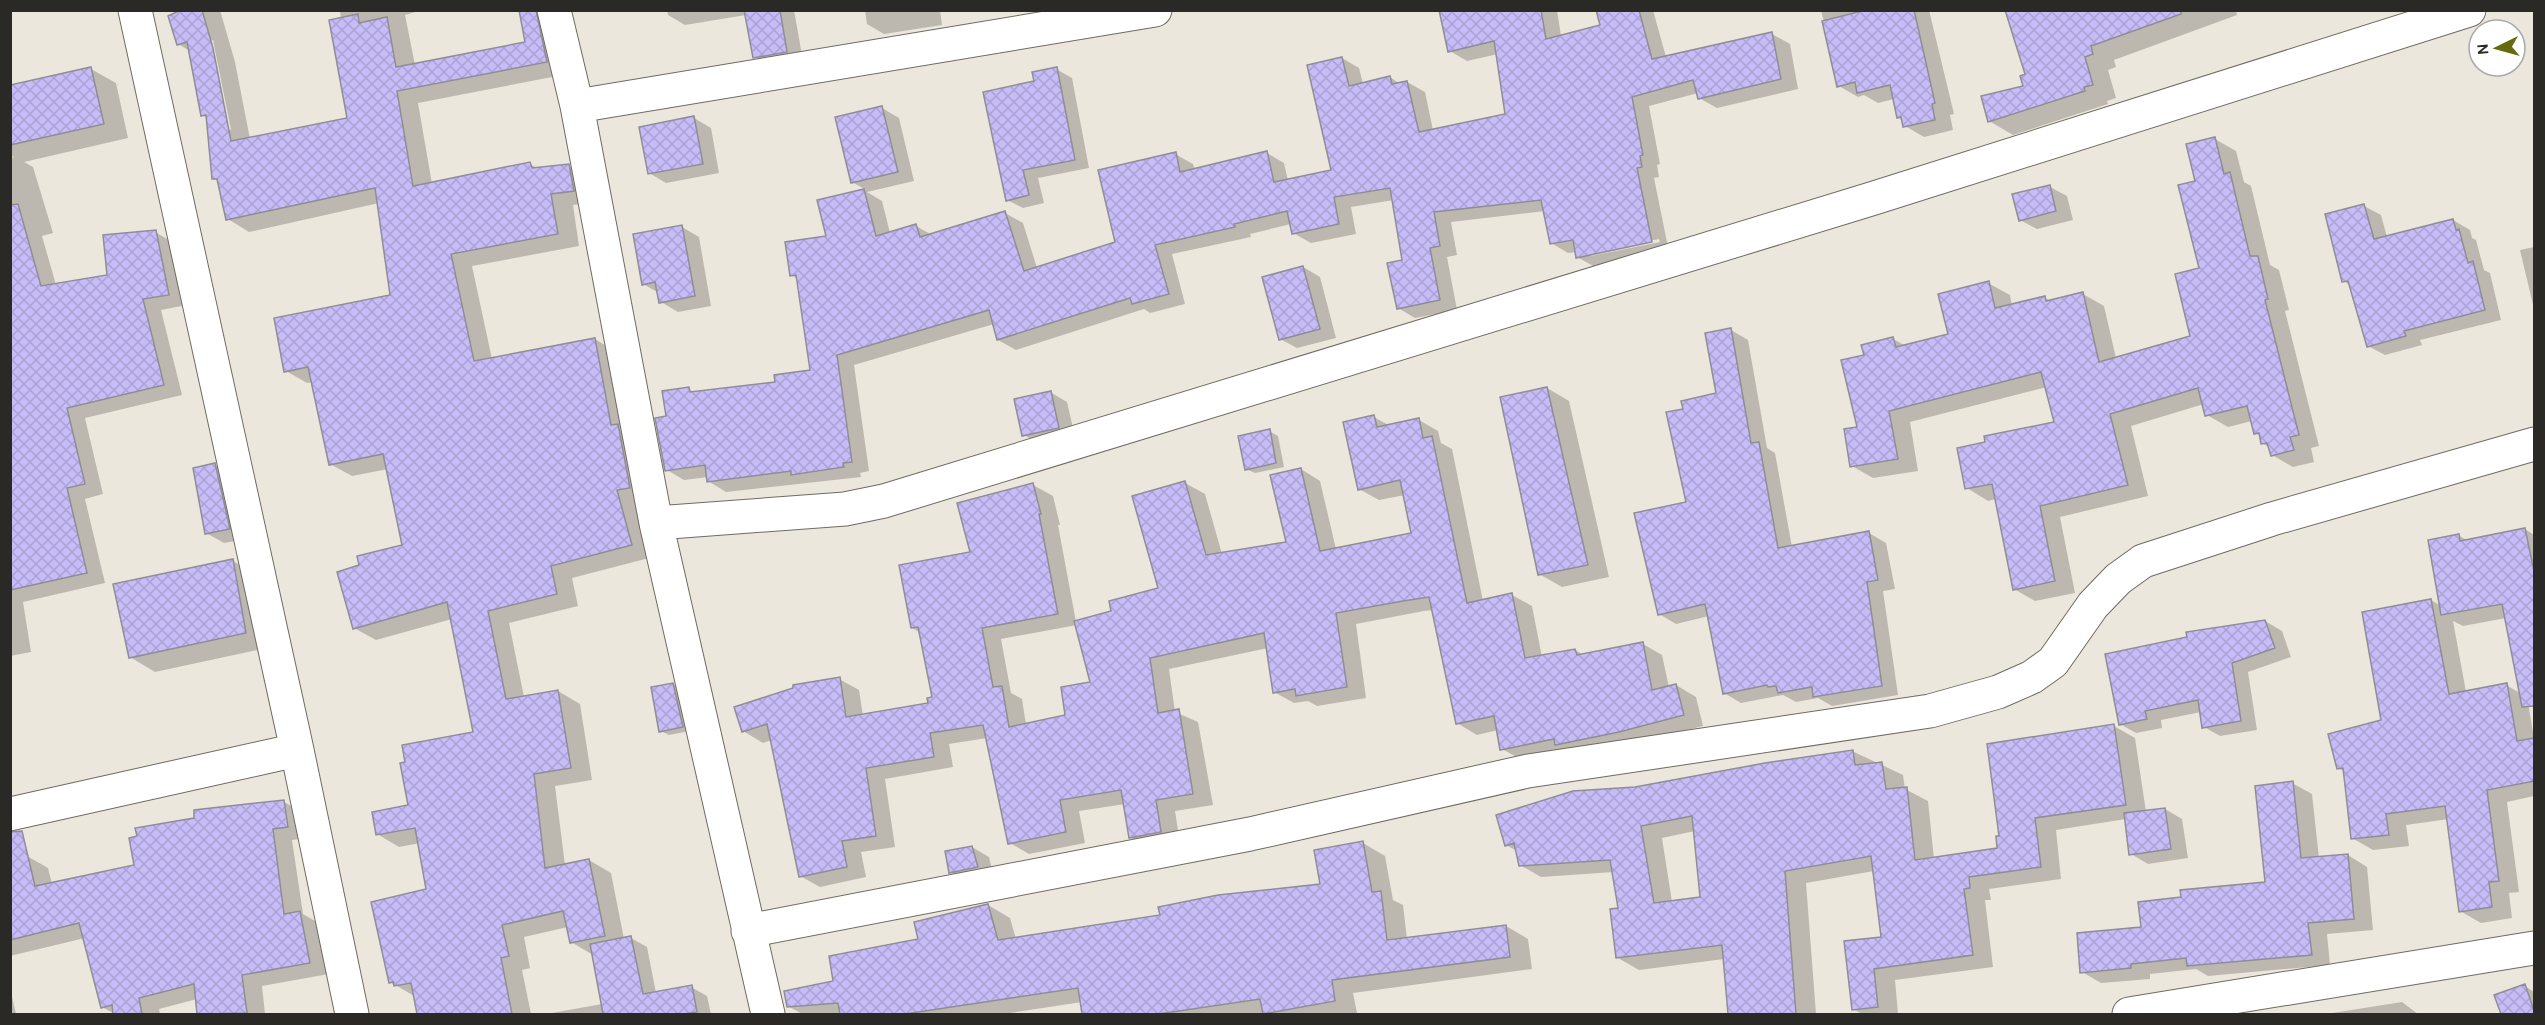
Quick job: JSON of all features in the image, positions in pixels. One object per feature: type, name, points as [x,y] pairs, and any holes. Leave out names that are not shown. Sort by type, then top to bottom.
[{"type":"street","points":[[135,10],[297,750],[352,1014]]},
{"type":"street","points":[[554,10],[577,106],[656,523],[768,1014]]},
{"type":"street","points":[[577,106],[1155,10]]},
{"type":"street","points":[[656,523],[845,509],[884,501],[1871,199],[2469,10]]},
{"type":"street","points":[[748,931],[1250,834],[1528,771],[1930,711],[1998,692],[2032,678],[2052,662],[2093,605],[2118,579],[2143,561],[2272,519],[2535,444]]},
{"type":"street","points":[[10,814],[297,750]]},
{"type":"street","points":[[2129,1014],[2535,948]]},
{"type":"building","points":[[181,10],[202,10],[213,48],[231,141],[347,118],[329,20],[358,14],[359,23],[387,17],[396,67],[525,42],[519,10],[536,10],[547,62],[397,91],[413,186],[530,162],[532,168],[569,164],[574,191],[551,194],[558,234],[451,254],[474,361],[595,338],[611,425],[618,424],[630,488],[617,490],[632,545],[551,566],[557,594],[488,611],[506,699],[558,690],[571,768],[534,774],[545,868],[589,859],[605,936],[570,943],[563,911],[502,925],[509,956],[501,958],[512,1014],[417,1014],[411,983],[394,986],[393,982],[389,983],[371,902],[426,889],[415,828],[376,835],[372,812],[408,805],[400,763],[405,762],[402,745],[473,732],[447,602],[353,629],[337,572],[359,565],[357,556],[402,545],[383,454],[329,465],[308,367],[284,372],[274,318],[390,295],[375,188],[226,220],[217,179],[212,179],[206,115],[201,116],[187,42],[177,45],[168,16]]},
{"type":"building","points":[[744,10],[780,10],[787,52],[753,58]]},
{"type":"building","points":[[1439,10],[1541,10],[1546,39],[1600,25],[1596,10],[1639,10],[1652,59],[1772,32],[1781,79],[1698,99],[1693,80],[1632,97],[1643,155],[1640,156],[1642,167],[1637,168],[1652,242],[1576,258],[1573,240],[1550,244],[1541,200],[1434,212],[1440,246],[1430,248],[1440,300],[1397,309],[1387,263],[1402,260],[1390,188],[1334,197],[1339,224],[1292,234],[1287,211],[1234,224],[1235,227],[1155,245],[1169,294],[1132,304],[1130,298],[997,340],[989,310],[837,355],[852,462],[843,463],[844,467],[791,475],[791,471],[707,482],[705,465],[665,471],[655,418],[666,416],[662,391],[689,387],[690,392],[775,382],[774,375],[810,370],[796,275],[790,276],[785,242],[826,236],[817,200],[864,189],[876,236],[916,224],[920,237],[1005,211],[1024,271],[1115,242],[1098,170],[1176,152],[1180,172],[1267,151],[1274,182],[1331,170],[1307,65],[1342,57],[1349,86],[1390,76],[1392,84],[1407,81],[1419,132],[1505,114],[1494,41],[1448,52]]},
{"type":"building","points":[[1866,10],[1914,10],[1935,103],[1932,104],[1935,120],[1903,127],[1901,117],[1897,118],[1890,85],[1857,93],[1855,82],[1837,87],[1822,21]]},
{"type":"building","points":[[2005,10],[2181,10],[2181,14],[2091,46],[2093,54],[2085,57],[2093,85],[2084,87],[2085,91],[1988,122],[1981,96],[2023,86],[2020,76],[2025,74]]},
{"type":"building","points":[[91,67],[104,124],[10,145],[10,85]]},
{"type":"building","points":[[1057,67],[1075,160],[1023,170],[1029,195],[1006,201],[983,92],[1034,81],[1032,72]]},
{"type":"building","points":[[882,106],[898,172],[851,183],[835,117]]},
{"type":"building","points":[[694,116],[703,164],[648,174],[639,127]]},
{"type":"building","points":[[2215,137],[2224,174],[2230,172],[2250,256],[2258,256],[2268,299],[2265,300],[2299,435],[2290,437],[2294,450],[2271,456],[2267,443],[2261,444],[2259,433],[2254,434],[2247,406],[2205,416],[2198,388],[2110,414],[2128,485],[2040,506],[2055,581],[2013,590],[1992,484],[1965,489],[1957,448],[1985,442],[1984,436],[2054,422],[2041,372],[1889,411],[1898,459],[1850,467],[1844,429],[1857,427],[1841,360],[1864,355],[1861,345],[1893,337],[1896,347],[1948,334],[1938,294],[1989,281],[1995,308],[2045,296],[2046,301],[2083,292],[2099,362],[2190,336],[2175,274],[2199,268],[2178,185],[2195,181],[2186,144]]},
{"type":"building","points":[[2050,185],[2056,211],[2019,221],[2012,194]]},
{"type":"building","points":[[18,204],[41,286],[107,275],[103,235],[156,230],[169,295],[143,299],[164,385],[67,408],[85,484],[67,488],[87,573],[10,590],[10,205]]},
{"type":"building","points":[[2364,204],[2374,239],[2453,219],[2456,230],[2459,229],[2468,263],[2473,261],[2485,310],[2404,331],[2406,336],[2367,347],[2348,281],[2342,282],[2325,214]]},
{"type":"building","points":[[682,225],[695,296],[659,303],[655,282],[642,285],[633,234]]},
{"type":"building","points":[[1303,266],[1320,329],[1279,340],[1262,277]]},
{"type":"building","points":[[1731,328],[1751,443],[1759,442],[1778,548],[1869,531],[1878,580],[1867,582],[1882,686],[1813,697],[1812,687],[1778,693],[1776,686],[1768,687],[1767,685],[1723,694],[1705,604],[1658,615],[1634,513],[1686,502],[1666,412],[1683,409],[1681,401],[1716,393],[1705,333]]},
{"type":"building","points":[[1547,387],[1588,565],[1538,575],[1500,397]]},
{"type":"building","points":[[1051,391],[1059,428],[1022,436],[1014,399]]},
{"type":"building","points":[[1374,415],[1377,427],[1419,418],[1423,438],[1432,436],[1467,603],[1512,593],[1525,658],[1575,649],[1577,655],[1643,642],[1652,690],[1676,684],[1684,715],[1619,732],[1555,745],[1554,739],[1500,750],[1494,716],[1456,724],[1429,597],[1336,613],[1347,687],[1296,696],[1295,689],[1273,693],[1264,633],[1150,658],[1158,713],[1179,709],[1193,794],[1156,800],[1161,832],[1129,838],[1121,790],[1060,800],[1066,832],[1008,844],[983,725],[930,733],[934,757],[866,768],[876,836],[842,841],[847,867],[799,877],[767,724],[742,732],[734,707],[793,688],[793,685],[840,677],[846,717],[928,703],[927,698],[932,697],[918,627],[911,628],[899,565],[970,552],[957,503],[1033,483],[1041,514],[1039,514],[1058,614],[982,628],[993,687],[1002,686],[1009,727],[1065,715],[1061,687],[1090,682],[1074,621],[1111,611],[1109,601],[1158,588],[1132,496],[1185,481],[1206,555],[1286,542],[1270,475],[1301,468],[1320,551],[1411,533],[1400,480],[1358,490],[1343,422]]},
{"type":"building","points":[[1270,429],[1276,463],[1245,470],[1238,436]]},
{"type":"building","points":[[215,463],[230,529],[205,534],[193,468]]},
{"type":"building","points":[[2525,528],[2535,576],[2535,706],[2522,707],[2502,604],[2441,615],[2428,540],[2459,534],[2460,541]]},
{"type":"building","points":[[233,559],[246,633],[129,658],[113,584]]},
{"type":"building","points":[[2431,599],[2449,694],[2507,683],[2517,741],[2535,738],[2535,781],[2487,790],[2499,881],[2489,882],[2492,907],[2459,912],[2445,806],[2386,814],[2389,835],[2351,839],[2343,768],[2337,769],[2328,734],[2381,720],[2362,612]]},
{"type":"building","points":[[2265,620],[2275,648],[2232,663],[2241,721],[2202,728],[2198,700],[2145,711],[2147,719],[2119,725],[2105,654],[2187,637],[2186,632]]},
{"type":"building","points":[[673,683],[683,727],[659,732],[651,687]]},
{"type":"building","points":[[2114,724],[2126,805],[2035,818],[2041,867],[1969,877],[1970,888],[1964,889],[1973,955],[1874,969],[1878,1007],[1852,1010],[1844,941],[1881,937],[1871,856],[1785,871],[1796,1014],[1728,1014],[1722,945],[1616,958],[1610,909],[1618,908],[1610,860],[1519,866],[1514,843],[1505,846],[1496,815],[1573,791],[1635,787],[1765,763],[1853,750],[1855,765],[1882,762],[1886,789],[1907,787],[1915,860],[1997,848],[1996,836],[1999,836],[1987,744]],"holes":[[[1692,816],[1700,897],[1654,903],[1641,826]]]},
{"type":"building","points":[[2293,781],[2301,858],[2348,854],[2354,919],[2308,923],[2312,955],[2187,966],[2186,958],[2131,964],[2131,968],[2080,973],[2077,933],[2141,927],[2138,902],[2181,897],[2180,890],[2265,882],[2255,786]]},
{"type":"building","points":[[284,800],[288,827],[273,829],[284,914],[300,911],[310,963],[242,975],[247,1013],[197,1014],[194,984],[139,998],[142,1014],[113,1014],[112,1005],[101,1008],[79,923],[10,940],[10,832],[22,831],[35,886],[134,865],[129,838],[137,836],[135,828],[194,818],[194,810]]},
{"type":"building","points":[[2165,808],[2171,849],[2129,855],[2124,813]]},
{"type":"building","points":[[1363,841],[1372,892],[1381,891],[1387,940],[1506,925],[1510,957],[1332,980],[1335,1001],[1263,1014],[1260,999],[1158,1014],[1082,1014],[1078,988],[905,1014],[840,1014],[838,1003],[787,1007],[784,991],[833,981],[829,956],[918,939],[914,922],[988,904],[998,940],[1160,915],[1158,907],[1218,895],[1320,884],[1314,850]]},
{"type":"building","points":[[972,846],[978,867],[949,873],[945,851]]},
{"type":"building","points":[[631,936],[643,994],[692,985],[697,1012],[603,1014],[590,944]]},
{"type":"building","points":[[2525,984],[2535,1014],[2501,1014],[2494,995]]}]
